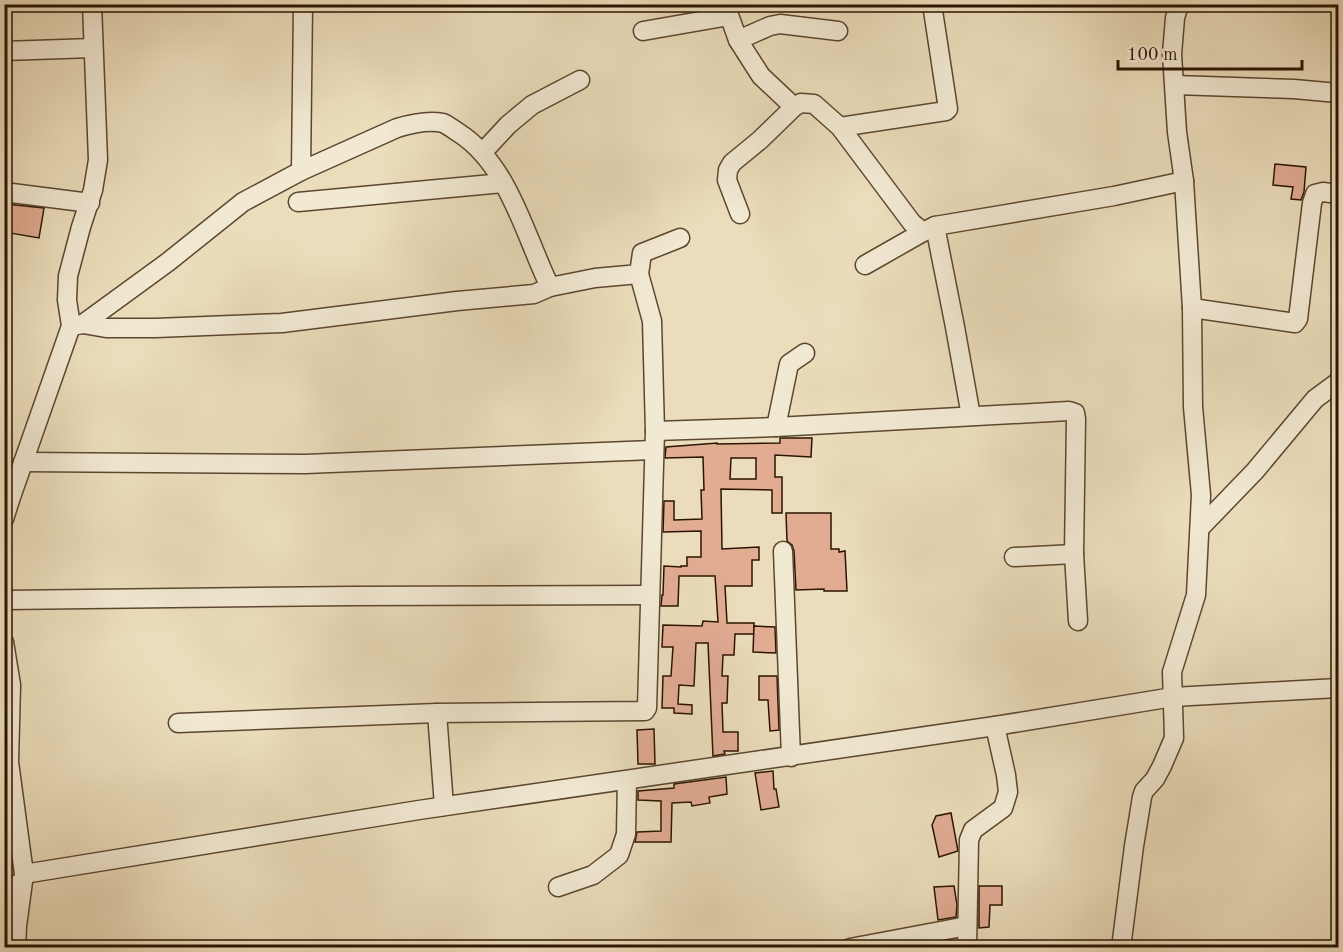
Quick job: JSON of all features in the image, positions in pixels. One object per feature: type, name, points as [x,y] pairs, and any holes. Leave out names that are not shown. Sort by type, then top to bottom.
[{"type":"street","points":[[77,325],[67,300],[68,276],[81,226],[90,203],[98,160],[92,4]]},
{"type":"street","points":[[302,171],[303,4]]},
{"type":"street","points":[[840,127],[946,111],[948,108],[932,4]]},
{"type":"street","points":[[1120,948],[1142,797],[1144,791],[1155,779],[1174,738],[1172,672],[1196,595],[1202,495],[1193,407],[1192,308],[1184,181],[1177,132],[1172,54],[1175,18],[1179,4]]},
{"type":"street","points":[[643,31],[727,10],[738,40],[761,76],[794,107]]},
{"type":"street","points":[[738,40],[780,24],[838,31]]},
{"type":"street","points":[[4,51],[93,48]]},
{"type":"street","points":[[483,152],[508,125],[532,105],[580,80]]},
{"type":"street","points":[[1174,85],[1294,89],[1338,93]]},
{"type":"street","points":[[740,214],[727,180],[728,170],[732,163],[794,107],[801,103],[814,104],[840,127],[912,222],[929,229]]},
{"type":"street","points":[[4,519],[23,462],[77,325],[168,262],[243,202],[302,171],[397,128],[417,123],[444,123],[483,152],[503,183],[525,227],[538,263],[550,287]]},
{"type":"street","points":[[865,265],[929,229],[1184,181]]},
{"type":"street","points":[[298,202],[503,183]]},
{"type":"street","points":[[4,192],[90,203]]},
{"type":"street","points":[[1192,308],[1295,323],[1298,319],[1312,203],[1315,195],[1323,192],[1338,194]]},
{"type":"street","points":[[929,229],[956,327],[971,416]]},
{"type":"street","points":[[178,723],[437,713],[645,711],[647,708],[655,431],[652,321],[639,274],[642,253],[680,238]]},
{"type":"street","points":[[77,325],[106,328],[156,328],[282,323],[457,301],[534,294],[550,287],[596,278],[639,274]]},
{"type":"street","points":[[776,427],[789,364],[805,353]]},
{"type":"street","points":[[1200,528],[1255,471],[1315,399],[1338,382]]},
{"type":"street","points":[[655,431],[776,427],[1069,411],[1075,413],[1074,554],[1078,621]]},
{"type":"street","points":[[23,462],[305,464],[653,450]]},
{"type":"street","points":[[783,551],[791,757]]},
{"type":"street","points":[[1014,557],[1074,554]]},
{"type":"street","points":[[4,600],[649,595]]},
{"type":"street","points":[[4,642],[17,881],[16,948]]},
{"type":"street","points":[[17,881],[444,806],[791,757],[1173,697],[1338,688]]},
{"type":"street","points":[[437,713],[444,806]]},
{"type":"street","points":[[967,948],[969,840],[973,830],[1003,808],[1008,792],[995,726]]},
{"type":"street","points":[[558,887],[593,875],[619,855],[626,834],[627,780]]},
{"type":"street","points":[[850,948],[967,926]]},
{"type":"building","points":[[1275,164],[1306,167],[1301,200],[1291,199],[1293,187],[1273,185]]},
{"type":"building","points":[[6,204],[44,208],[39,238],[4,232]]},
{"type":"building","points":[[780,438],[812,438],[811,457],[775,455],[775,477],[782,477],[782,513],[772,513],[772,490],[721,489],[722,549],[759,547],[759,560],[752,560],[752,586],[725,586],[727,623],[754,623],[754,634],[735,634],[734,655],[723,655],[722,676],[728,676],[727,703],[722,703],[723,732],[738,732],[738,751],[724,751],[725,754],[713,756],[708,643],[696,643],[694,686],[679,685],[678,704],[692,705],[692,714],[674,713],[674,708],[662,708],[663,676],[671,676],[673,647],[662,647],[663,625],[702,626],[703,621],[718,622],[715,576],[679,576],[678,606],[661,606],[664,566],[687,566],[687,557],[701,557],[701,531],[663,532],[664,501],[674,501],[674,520],[702,519],[701,490],[704,490],[703,457],[665,458],[666,447],[717,443],[780,443]],"holes":[[[731,458],[756,458],[756,479],[730,479]]]},
{"type":"building","points":[[786,513],[831,513],[831,549],[839,549],[839,552],[845,551],[847,591],[796,590],[794,551],[792,545],[787,541]]},
{"type":"building","points":[[754,626],[775,627],[776,653],[753,652]]},
{"type":"building","points":[[759,676],[777,676],[779,730],[770,731],[768,700],[759,700]]},
{"type":"building","points":[[654,729],[655,764],[638,764],[637,730]]},
{"type":"building","points":[[773,771],[774,789],[776,789],[779,807],[761,810],[755,773]]},
{"type":"building","points":[[726,777],[727,794],[709,797],[710,803],[692,806],[691,802],[672,803],[671,842],[635,842],[637,832],[661,831],[661,801],[638,800],[638,791],[674,788],[674,784]]},
{"type":"building","points":[[951,813],[958,851],[939,857],[932,825],[936,816]]},
{"type":"building","points":[[954,886],[956,917],[938,920],[934,887]]},
{"type":"building","points":[[979,886],[1002,886],[1002,905],[990,905],[989,927],[979,928]]}]
